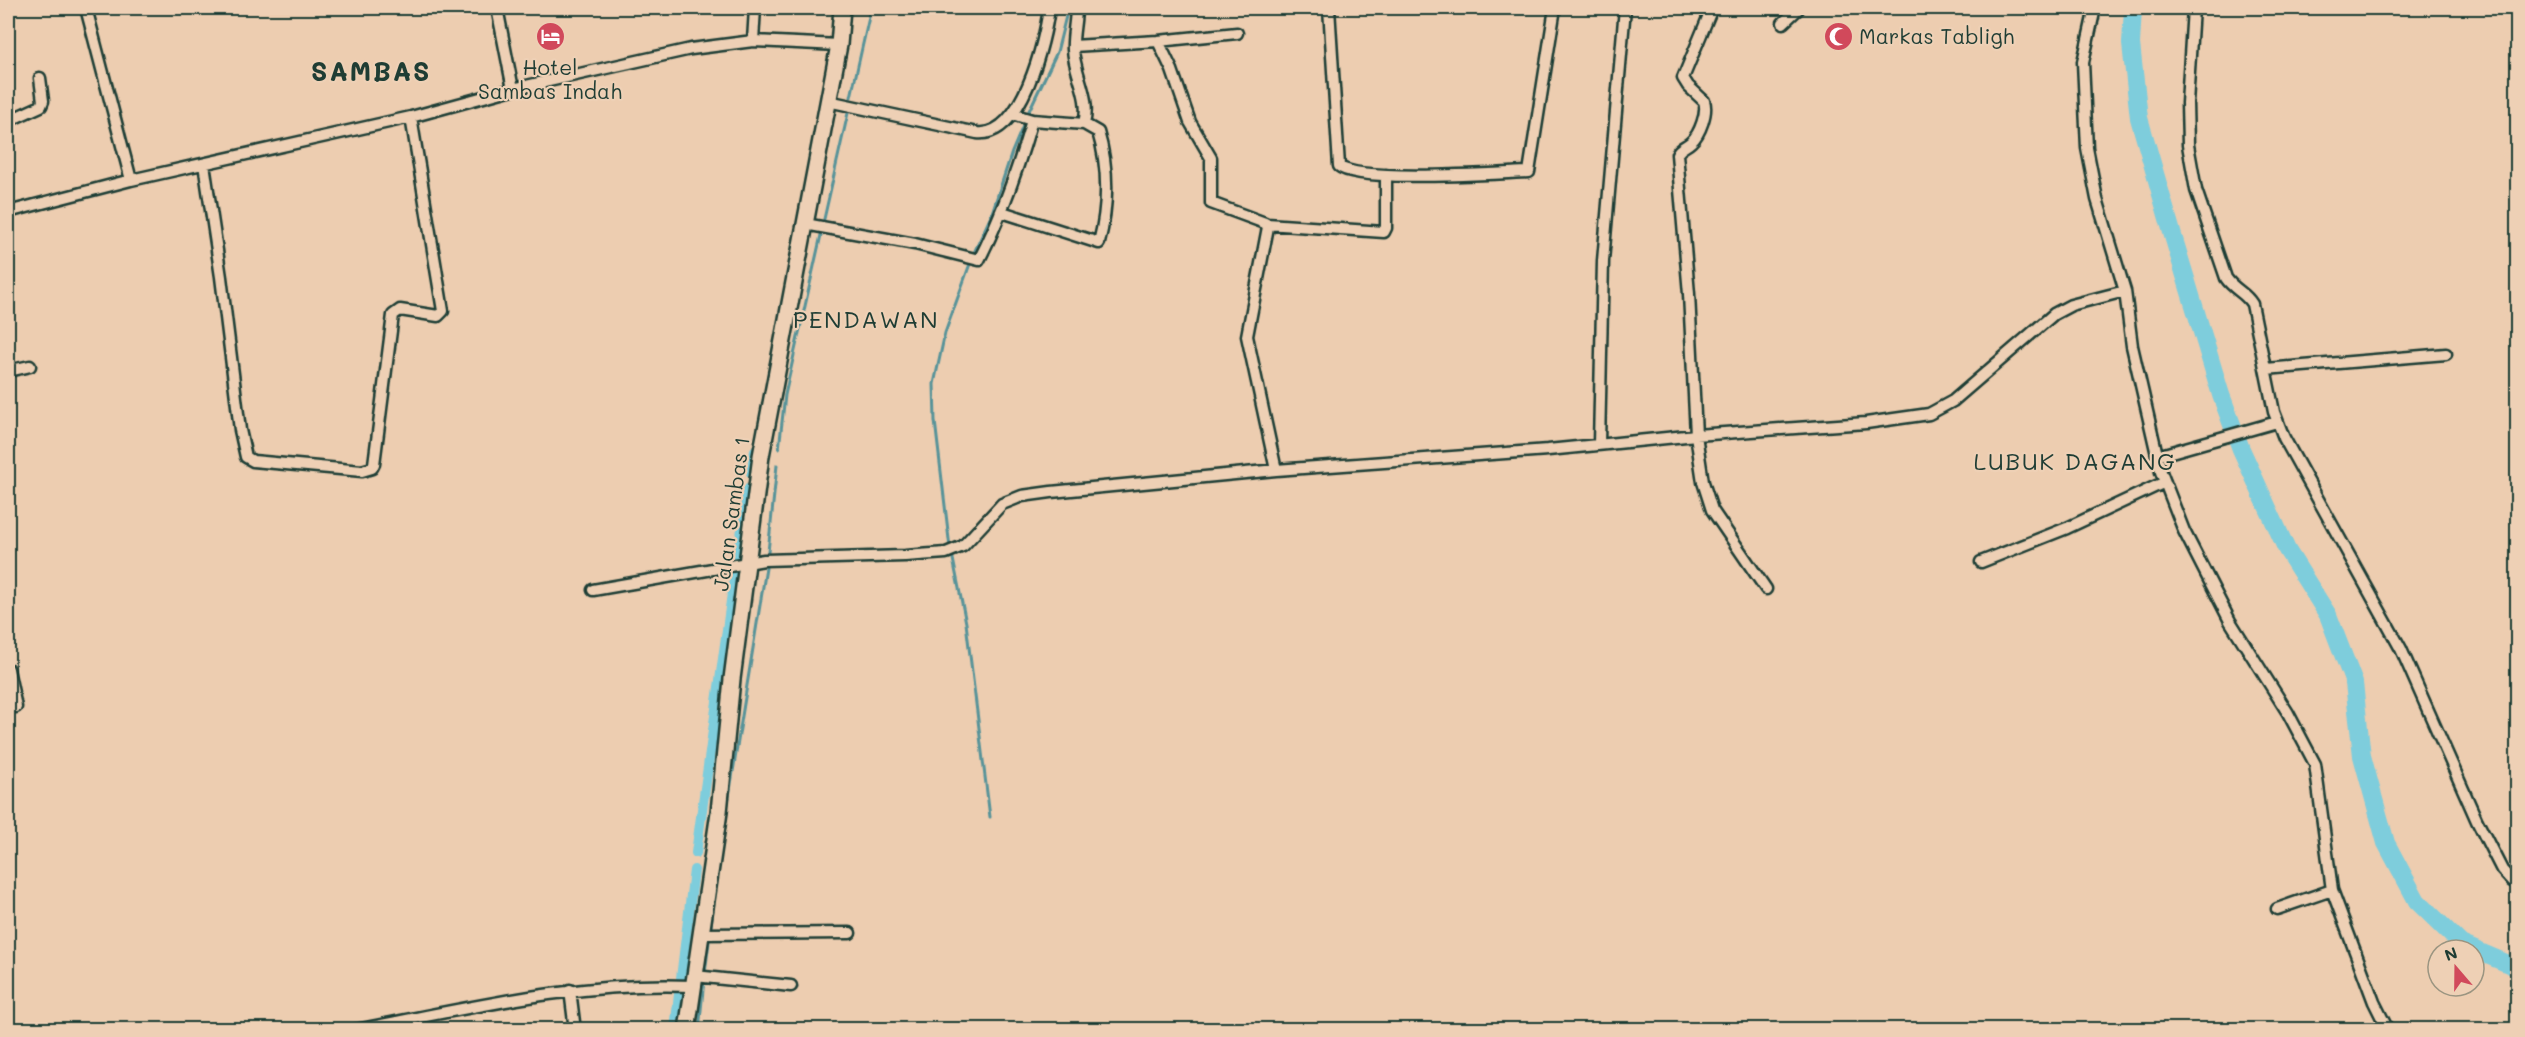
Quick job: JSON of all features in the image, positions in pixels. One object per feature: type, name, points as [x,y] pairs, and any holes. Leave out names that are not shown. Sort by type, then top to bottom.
[{"type":"street","points":[[87,8],[131,180]]},
{"type":"street","points":[[497,8],[513,89]]},
{"type":"street","points":[[753,41],[755,8]]},
{"type":"street","name":"Jalan Sambas 1","points":[[687,1029],[719,812],[746,562],[768,414],[839,45],[842,8]]},
{"type":"street","points":[[805,224],[979,260],[1002,212],[1014,180],[1022,117],[1049,8]]},
{"type":"street","points":[[1076,8],[1073,46],[1086,107],[1084,124]]},
{"type":"street","points":[[1329,8],[1340,166],[1350,171],[1386,175],[1529,172],[1555,8]]},
{"type":"street","points":[[1599,444],[1603,261],[1625,8]]},
{"type":"street","points":[[1712,8],[1683,78],[1704,101],[1705,112],[1696,135],[1677,154],[1688,272],[1696,435],[1703,482],[1712,510],[1766,589]]},
{"type":"street","points":[[1783,23],[1799,8]]},
{"type":"street","points":[[2095,8],[2083,62],[2087,148],[2097,199],[2125,291],[2130,328],[2157,456],[2184,531],[2230,621],[2288,713],[2315,764],[2332,890],[2374,1002],[2388,1029]]},
{"type":"street","points":[[2193,8],[2186,120],[2196,190],[2226,278],[2234,288],[2246,294],[2252,304],[2266,369],[2271,424],[2401,649],[2492,850],[2506,876],[2517,883]]},
{"type":"street","points":[[1073,46],[1238,33]]},
{"type":"street","points":[[1158,40],[1172,70],[1190,122],[1211,158],[1211,203],[1267,224],[1384,232],[1386,228],[1386,175]]},
{"type":"street","points":[[8,212],[131,180],[411,117],[513,89],[691,49],[730,42],[753,41],[839,45]]},
{"type":"street","points":[[8,120],[41,106],[43,101],[40,78]]},
{"type":"street","points":[[828,101],[984,134],[1022,117],[1084,124],[1098,132],[1104,167],[1106,208],[1099,243],[1002,212]]},
{"type":"street","points":[[204,164],[222,277],[240,430],[246,457],[253,461],[362,471],[372,468],[374,464],[393,315],[400,310],[438,315],[443,310],[411,117]]},
{"type":"street","points":[[1267,224],[1268,231],[1248,336],[1276,470]]},
{"type":"street","points":[[593,590],[746,562],[951,551],[963,546],[1002,504],[1022,496],[1276,470],[1866,423],[1938,411],[1953,401],[2054,314],[2071,305],[2125,291]]},
{"type":"street","points":[[2266,369],[2446,354]]},
{"type":"street","points":[[8,371],[30,366]]},
{"type":"street","points":[[2157,456],[2271,424]]},
{"type":"street","points":[[1981,562],[2067,528],[2165,482]]},
{"type":"street","points":[[8,669],[16,707]]},
{"type":"street","points":[[2277,909],[2332,890]]},
{"type":"street","points":[[701,934],[850,933]]},
{"type":"street","points":[[355,1029],[570,990],[726,979],[791,986]]},
{"type":"street","points":[[570,990],[575,1029]]},
{"type":"waterway","points":[[851,97],[869,17],[867,8]]},
{"type":"waterway","points":[[1027,115],[1057,52],[1068,8]]},
{"type":"waterway","points":[[2133,8],[2131,44],[2139,118],[2221,395],[2241,449],[2287,550],[2328,615],[2354,683],[2362,756],[2386,843],[2417,901],[2461,944],[2518,968]]},
{"type":"waterway","points":[[824,219],[848,113]]},
{"type":"waterway","points":[[973,255],[991,216],[1025,121]]},
{"type":"waterway","points":[[779,449],[785,395],[821,235]]},
{"type":"waterway","points":[[950,548],[935,421],[934,384],[945,333],[971,261]]},
{"type":"waterway","points":[[751,473],[755,451]]},
{"type":"waterway","points":[[768,552],[777,465]]},
{"type":"waterway","points":[[738,556],[748,489]]},
{"type":"waterway","points":[[952,554],[966,623],[990,817]]},
{"type":"waterway","points":[[725,821],[766,568]]},
{"type":"waterway","points":[[696,853],[735,572]]},
{"type":"waterway","points":[[681,978],[694,870]]},
{"type":"waterway","points":[[711,926],[714,899]]},
{"type":"waterway","points":[[705,973],[709,942]]},
{"type":"waterway","points":[[699,1030],[704,980]]},
{"type":"waterway","points":[[675,1030],[679,994]]},
{"type":"place","name":"Hotel Sambas Indah","points":[[550,37]]},
{"type":"place","name":"Markas Tabligh","points":[[1838,37]]},
{"type":"district","name":"SAMBAS","points":[[371,72]]},
{"type":"district","name":"PENDAWAN","points":[[866,320]]},
{"type":"district","name":"LUBUK DAGANG","points":[[2075,462]]}]
